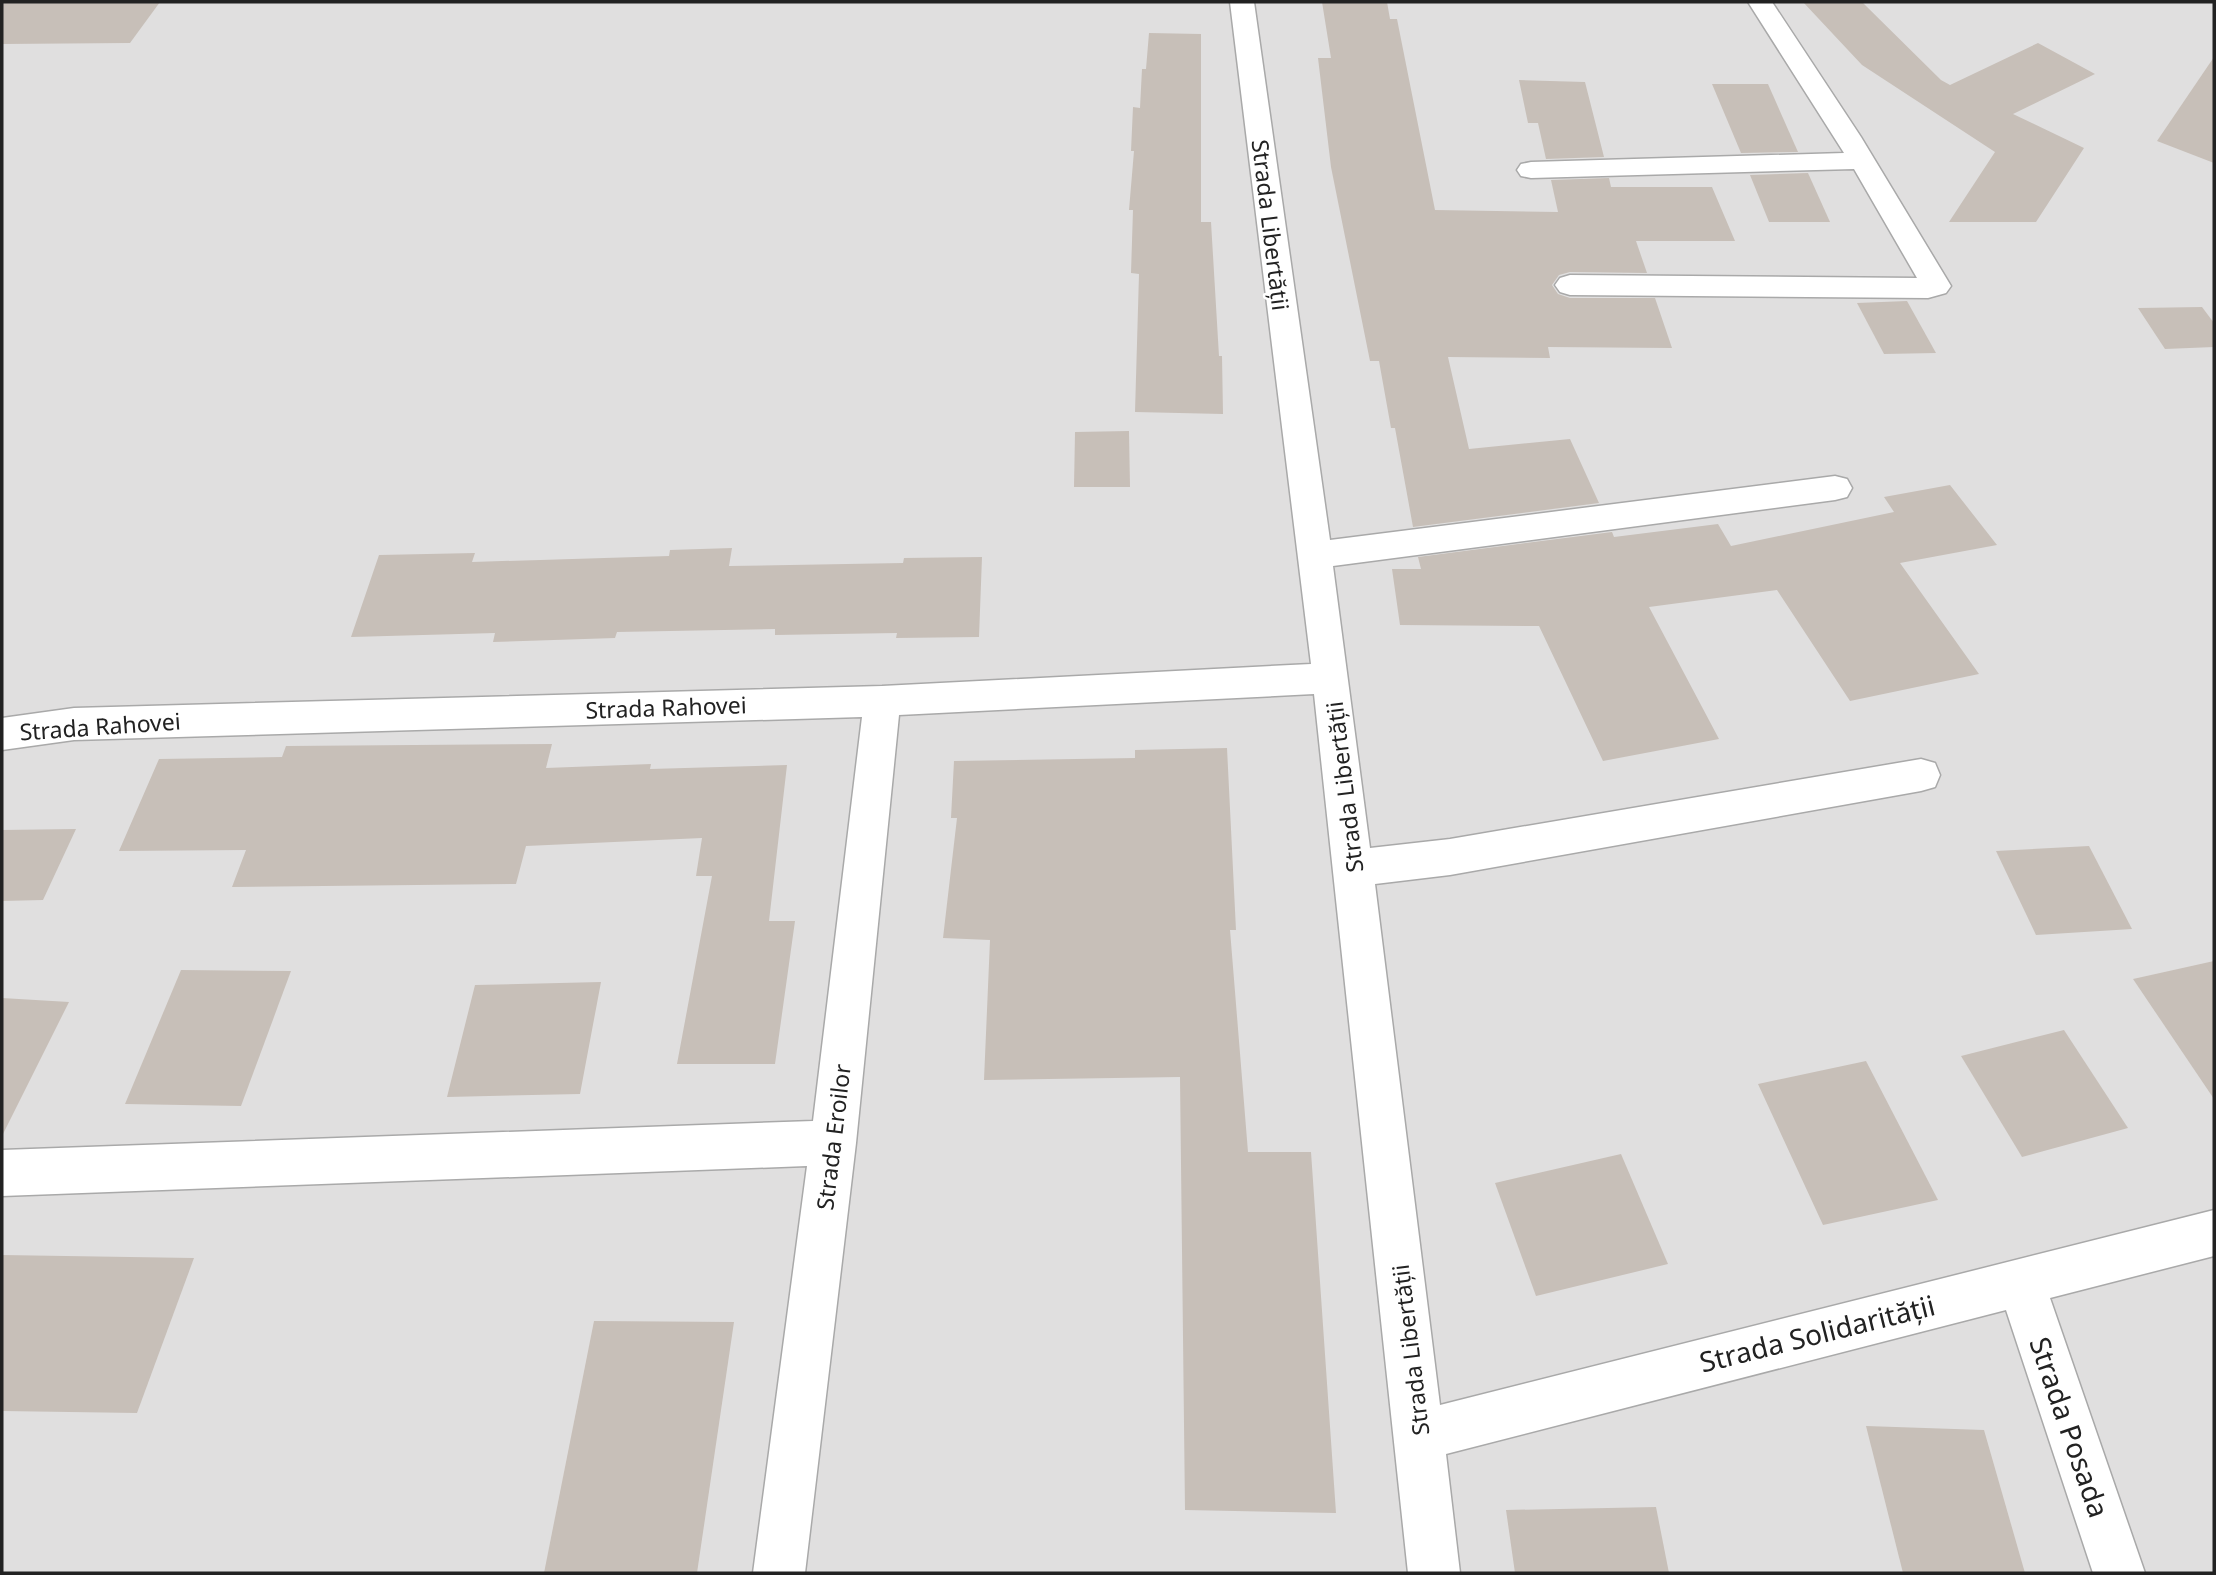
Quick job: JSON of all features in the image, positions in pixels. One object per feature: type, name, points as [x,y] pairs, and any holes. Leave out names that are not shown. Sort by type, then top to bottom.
[{"type":"street","name":"Strada Libertății","points":[[1242,2],[1331,678],[1434,1573]]},
{"type":"street","points":[[1570,285],[1936,286],[1848,137],[1760,2]]},
{"type":"street","points":[[1531,170],[1860,161]]},
{"type":"street","points":[[1314,555],[1835,488]]},
{"type":"street","name":"Strada Rahovei","points":[[2,734],[74,724],[882,701],[1331,678]]},
{"type":"street","name":"Strada Eroilor","points":[[779,1573],[833,1143],[882,701]]},
{"type":"street","points":[[1354,868],[1450,857],[1921,775]]},
{"type":"street","points":[[2,1173],[833,1143]]},
{"type":"street","name":"Strada Solidarității","points":[[1420,1435],[2214,1233]]},
{"type":"street","name":"Strada Posada","points":[[2020,1282],[2119,1573]]},
{"type":"shaded area","points":[[2,2],[2214,2],[2214,1573],[2,1573]]},
{"type":"building","points":[[2,2],[160,2],[130,43],[2,44]]},
{"type":"building","points":[[1322,2],[1387,2],[1390,19],[1397,19],[1435,210],[1558,212],[1551,180],[1609,178],[1611,187],[1712,187],[1735,241],[1636,241],[1647,273],[1570,272],[1559,275],[1552,285],[1558,294],[1570,298],[1655,298],[1672,348],[1548,347],[1550,358],[1448,357],[1469,449],[1570,439],[1599,503],[1413,527],[1395,428],[1391,428],[1379,361],[1370,361],[1331,167],[1318,58],[1331,58]]},
{"type":"building","points":[[1803,2],[1862,2],[1941,80],[1950,85],[2038,43],[2095,74],[2013,114],[2084,148],[2036,222],[1949,222],[1995,152],[1862,65]]},
{"type":"building","points":[[1149,33],[1201,34],[1201,222],[1211,222],[1219,356],[1222,356],[1223,414],[1135,412],[1139,274],[1131,273],[1133,210],[1129,210],[1134,151],[1131,151],[1133,107],[1140,108],[1142,69],[1146,69]]},
{"type":"building","points":[[2214,57],[2214,163],[2157,141]]},
{"type":"building","points":[[1519,80],[1585,82],[1604,157],[1546,159],[1538,123],[1528,123]]},
{"type":"building","points":[[1712,84],[1768,84],[1798,152],[1741,153]]},
{"type":"building","points":[[1808,173],[1830,222],[1769,222],[1750,175]]},
{"type":"building","points":[[1907,301],[1936,353],[1884,354],[1857,303]]},
{"type":"building","points":[[2202,307],[2214,323],[2214,347],[2165,349],[2138,308]]},
{"type":"building","points":[[1129,431],[1130,487],[1074,487],[1075,432]]},
{"type":"building","points":[[1950,485],[1997,545],[1900,563],[1979,674],[1850,701],[1777,590],[1649,607],[1719,739],[1603,761],[1539,626],[1400,625],[1392,569],[1421,569],[1418,557],[1612,532],[1614,537],[1718,524],[1731,546],[1894,512],[1884,497]]},
{"type":"building","points":[[732,548],[729,566],[903,563],[904,558],[982,557],[979,637],[896,638],[897,633],[775,635],[775,629],[617,632],[615,638],[493,642],[495,633],[351,637],[379,555],[475,553],[472,562],[669,556],[670,550]]},
{"type":"building","points":[[552,744],[546,768],[651,764],[650,769],[787,765],[769,921],[795,921],[775,1064],[677,1064],[712,876],[696,876],[702,838],[526,846],[516,884],[232,887],[246,850],[119,851],[159,759],[282,757],[286,746]]},
{"type":"building","points":[[1227,748],[1236,930],[1230,930],[1248,1152],[1311,1152],[1336,1513],[1185,1510],[1180,1077],[984,1080],[990,940],[943,938],[957,818],[951,818],[954,761],[1135,758],[1135,750]]},
{"type":"building","points":[[76,829],[43,900],[2,901],[2,830]]},
{"type":"building","points":[[2089,846],[2132,929],[2036,935],[1996,851]]},
{"type":"building","points":[[2214,961],[2214,1099],[2133,979]]},
{"type":"building","points":[[181,970],[291,971],[241,1106],[125,1104]]},
{"type":"building","points":[[601,982],[580,1094],[447,1097],[475,985]]},
{"type":"building","points":[[2,998],[69,1002],[2,1136]]},
{"type":"building","points":[[2064,1030],[2128,1128],[2022,1157],[1961,1056]]},
{"type":"building","points":[[1866,1061],[1938,1200],[1823,1225],[1758,1084]]},
{"type":"building","points":[[1621,1154],[1668,1264],[1536,1296],[1495,1183]]},
{"type":"building","points":[[2,1255],[194,1258],[137,1413],[2,1411]]},
{"type":"building","points":[[594,1321],[734,1322],[697,1573],[544,1573]]},
{"type":"building","points":[[1866,1426],[1984,1430],[2025,1573],[1903,1573]]},
{"type":"building","points":[[1656,1507],[1669,1573],[1515,1573],[1506,1510]]}]
